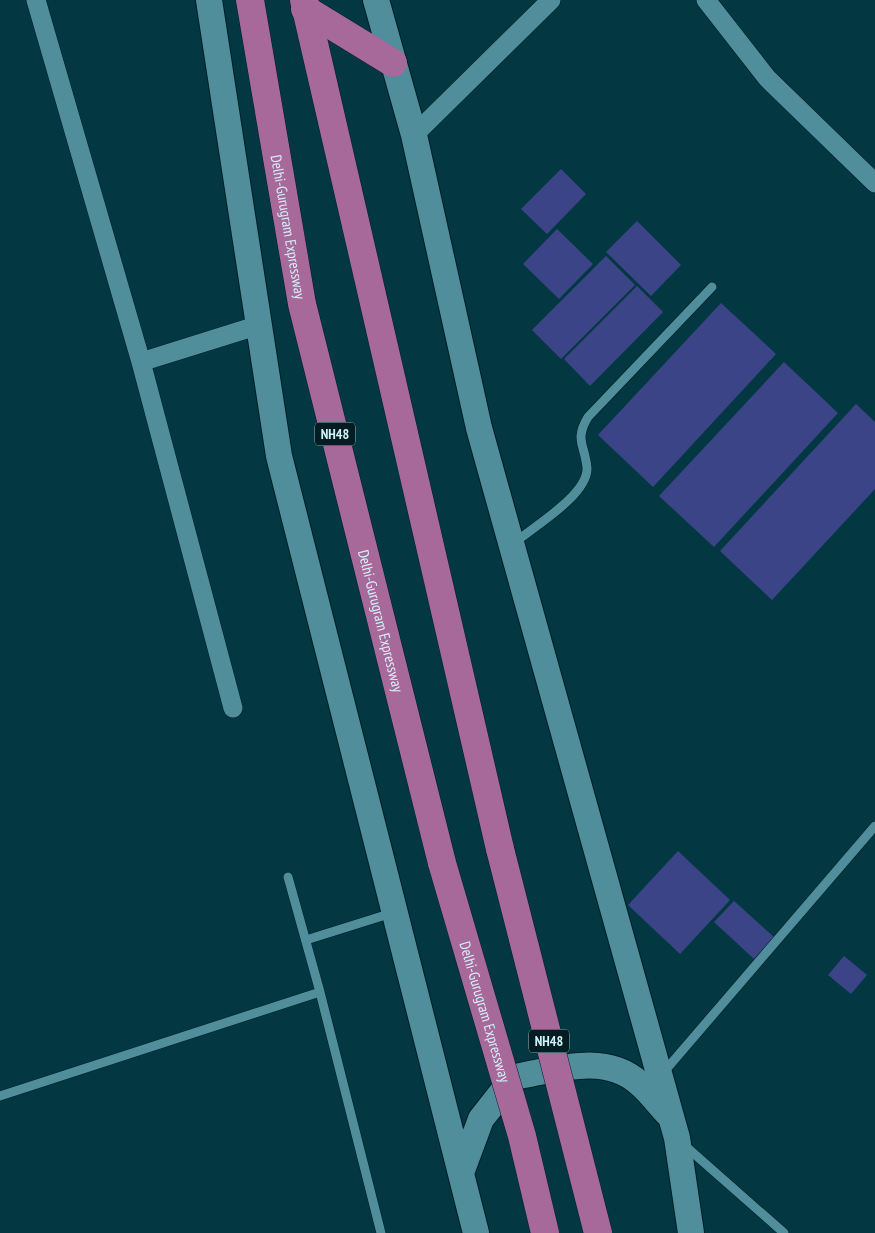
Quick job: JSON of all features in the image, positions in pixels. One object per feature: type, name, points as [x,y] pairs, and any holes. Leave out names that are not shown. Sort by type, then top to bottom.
[{"type":"highway","name":"Delhi-Gurugram Expressway","points":[[250,0],[302,304],[442,863],[522,1136],[545,1233]]},
{"type":"highway","points":[[305,4],[393,64]]},
{"type":"highway","name":"NH48","points":[[305,4],[500,848],[598,1233]]},
{"type":"main road","points":[[209,0],[279,456],[476,1233]]},
{"type":"main road","points":[[376,0],[414,135],[478,428],[673,1127],[691,1233]]},
{"type":"main road","points":[[461,1173],[481,1119],[514,1077],[596,1065],[621,1071],[639,1083],[673,1127]]},
{"type":"street","points":[[36,0],[141,362],[233,708]]},
{"type":"street","points":[[414,135],[550,0]]},
{"type":"street","points":[[706,0],[767,78],[875,183]]},
{"type":"street","points":[[141,362],[259,325]]},
{"type":"lane","points":[[511,544],[569,500],[581,486],[586,477],[587,467],[579,437],[580,429],[588,417],[712,287]]},
{"type":"lane","points":[[660,1077],[875,826]]},
{"type":"lane","points":[[288,877],[320,992],[381,1233]]},
{"type":"lane","points":[[306,940],[394,912]]},
{"type":"lane","points":[[0,1096],[320,992]]},
{"type":"lane","points":[[673,1127],[784,1233]]},
{"type":"building","points":[[561,169],[586,194],[547,234],[521,209]]},
{"type":"building","points":[[637,221],[681,265],[651,296],[606,252]]},
{"type":"building","points":[[557,229],[593,264],[559,299],[523,264]]},
{"type":"building","points":[[606,256],[635,285],[561,359],[532,330]]},
{"type":"building","points":[[637,286],[663,312],[590,386],[564,359]]},
{"type":"building","points":[[721,303],[776,354],[653,487],[598,435]]},
{"type":"building","points":[[784,362],[838,413],[714,547],[659,496]]},
{"type":"building","points":[[856,404],[875,422],[875,489],[772,600],[720,551]]},
{"type":"building","points":[[678,851],[730,900],[680,954],[628,905]]},
{"type":"building","points":[[734,901],[774,937],[754,959],[714,922]]},
{"type":"building","points":[[844,956],[867,975],[851,994],[828,975]]}]
